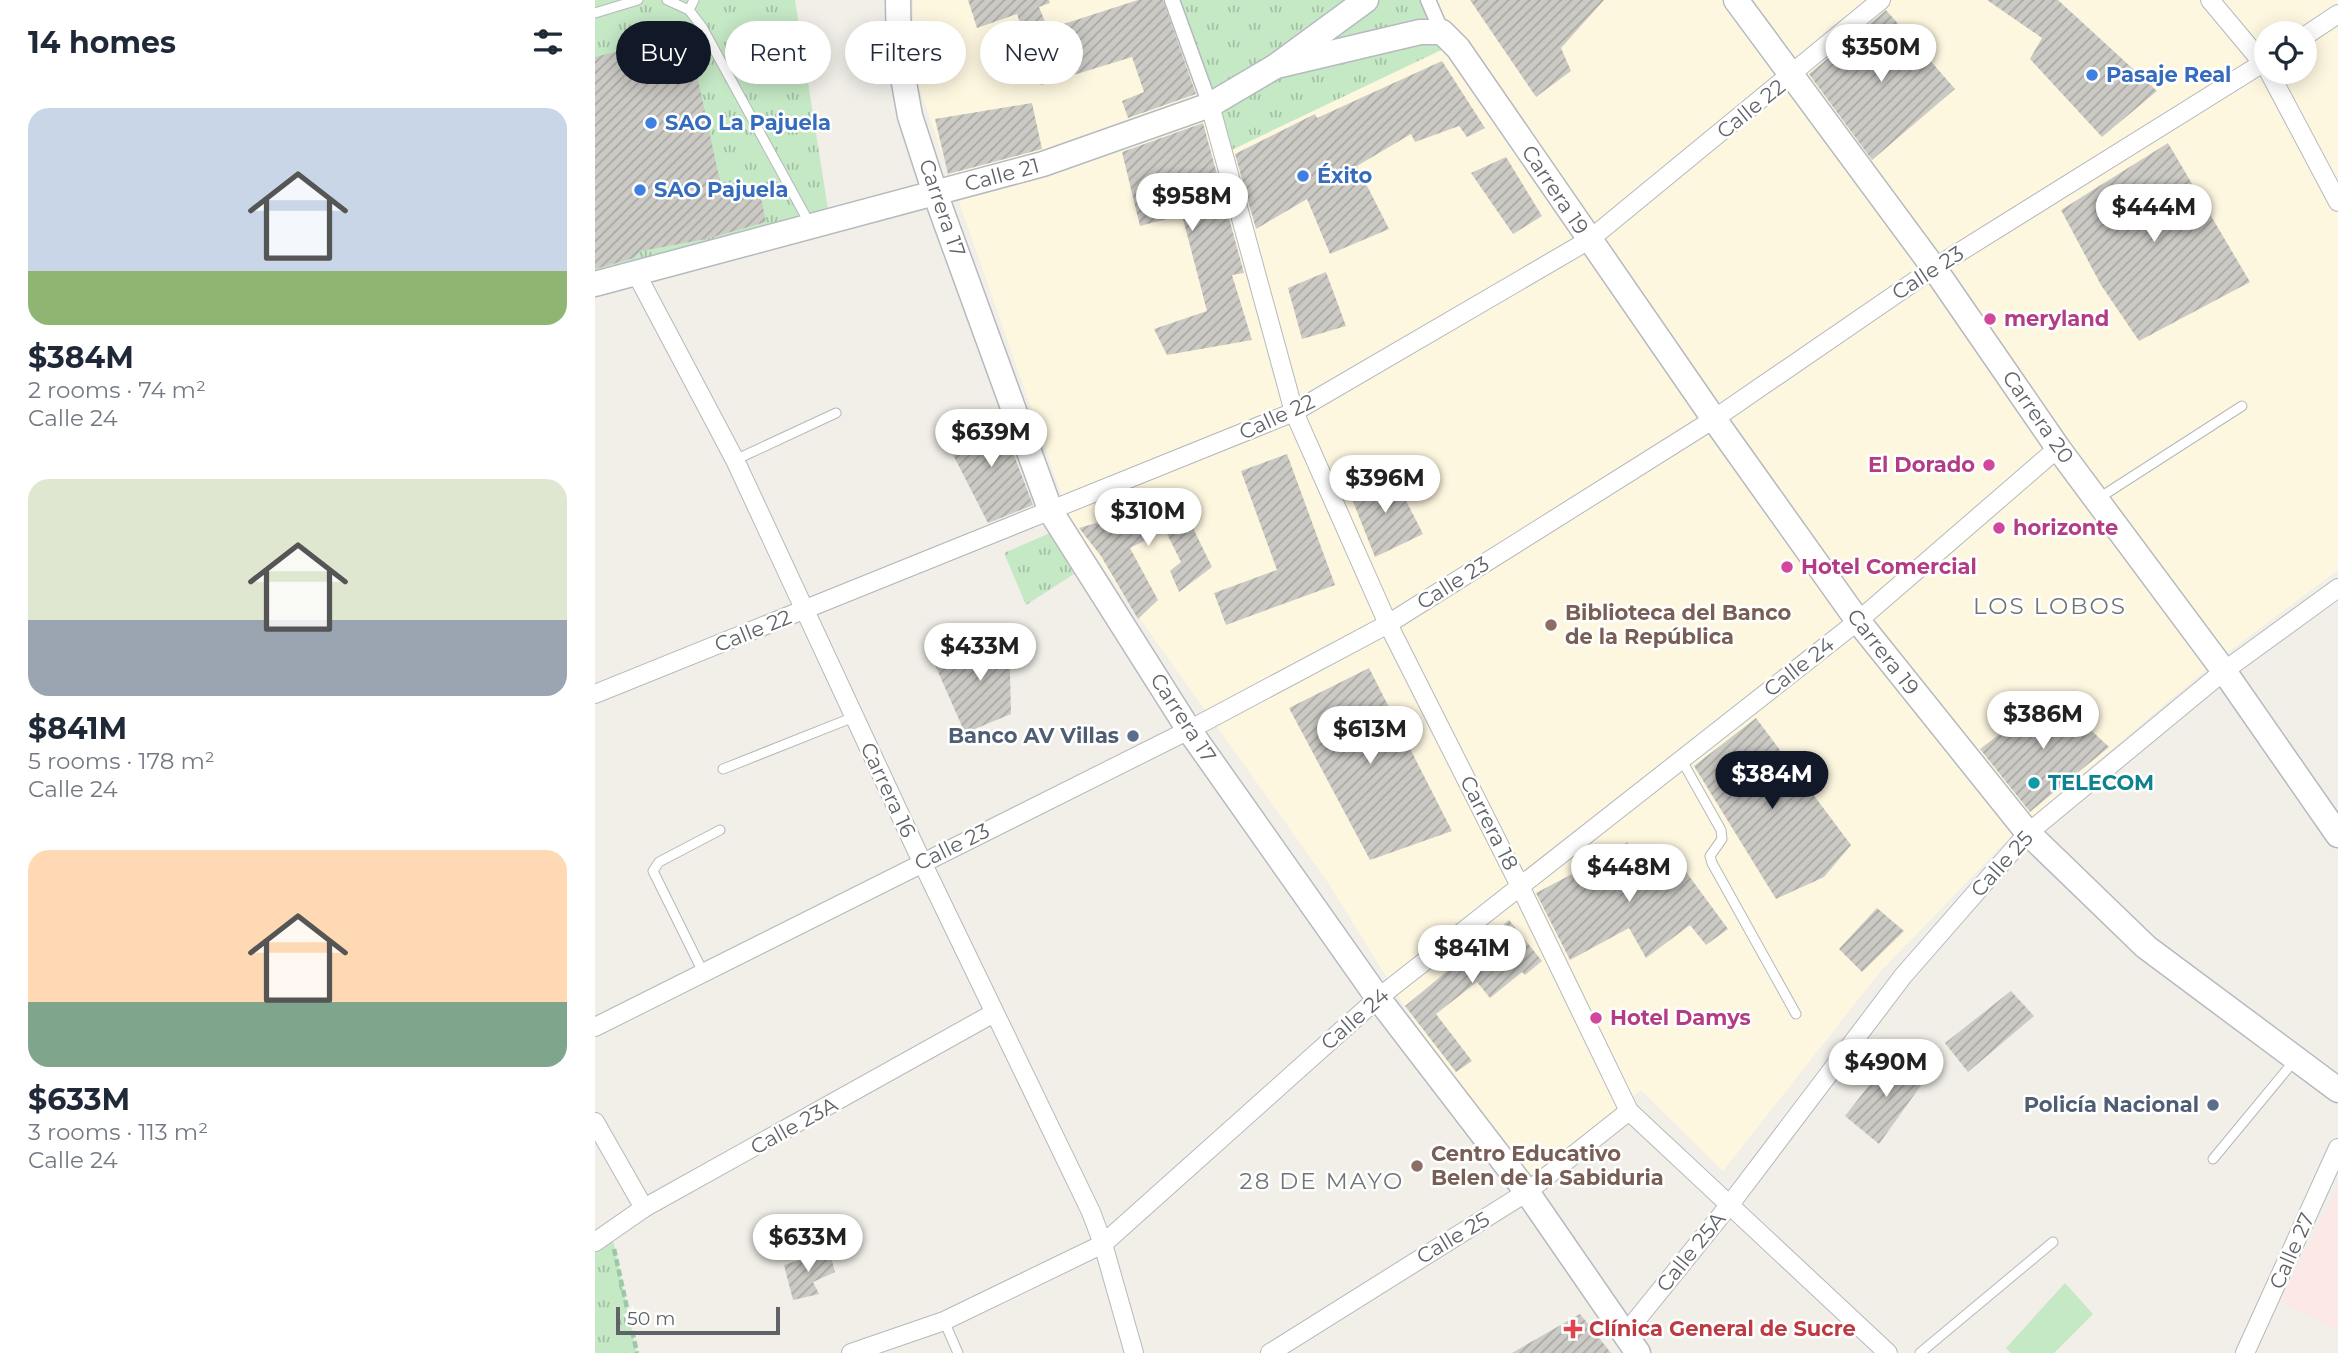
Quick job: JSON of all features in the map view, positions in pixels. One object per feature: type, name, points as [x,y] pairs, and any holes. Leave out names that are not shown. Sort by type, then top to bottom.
[{"type":"main road","name":"Carrera 17","points":[[898,0],[899,55],[910,116],[935,193],[1051,512],[1189,730],[1378,998],[1527,1192],[1631,1344]]},
{"type":"main road","name":"Calle 21","points":[[595,284],[637,275],[1043,164],[1210,105],[1276,66],[1366,0]]},
{"type":"main road","name":"Carrera 20","points":[[1736,0],[1934,268],[2058,448],[2224,671],[2338,835]]},
{"type":"main road","name":"Calle 21","points":[[1276,66],[1420,32],[1442,32]]},
{"type":"main road","name":"Carrera 19","points":[[1442,32],[1458,48],[1589,240],[1858,621],[2028,833],[2146,947],[2338,1090]]},
{"type":"street","name":"Carrera 18","points":[[1172,0],[1210,105],[1294,412],[1388,624],[1520,884],[1629,1111],[1731,1203],[1888,1353]]},
{"type":"street","points":[[1428,0],[1442,32]]},
{"type":"street","name":"Calle 22","points":[[595,694],[1294,412],[1589,240],[1881,0]]},
{"type":"street","points":[[2210,0],[2254,51]]},
{"type":"street","points":[[2317,28],[2338,14]]},
{"type":"street","name":"Calle 23","points":[[595,1027],[1189,730],[1388,624],[1714,419],[1934,268],[2254,72]]},
{"type":"street","points":[[2277,84],[2328,172],[2338,202]]},
{"type":"street","name":"Carrera 16","points":[[637,275],[735,460],[1103,1244],[1134,1353]]},
{"type":"street","name":"Calle 24","points":[[851,1353],[944,1321],[1103,1244],[1378,998],[1858,621],[2058,448]]},
{"type":"street","name":"Calle 25","points":[[1731,1203],[1903,976],[2028,833],[2224,671],[2338,588]]},
{"type":"street","name":"Calle 23A","points":[[595,1242],[644,1208],[994,1013]]},
{"type":"street","name":"Calle 25","points":[[1270,1353],[1527,1192],[1629,1111]]},
{"type":"street","points":[[595,1122],[644,1208]]},
{"type":"street","name":"Calle 27","points":[[2245,1353],[2338,1148]]},
{"type":"street","name":"Calle 25A","points":[[1631,1344],[1731,1203]]},
{"type":"lane","points":[[595,13],[638,0]]},
{"type":"lane","points":[[667,0],[689,10],[702,27],[812,227]]},
{"type":"lane","points":[[689,10],[694,0]]},
{"type":"lane","points":[[2097,499],[2242,406]]},
{"type":"lane","points":[[735,460],[836,413]]},
{"type":"lane","points":[[723,769],[854,717]]},
{"type":"lane","points":[[1681,759],[1721,830],[1722,839],[1710,856],[1712,863],[1796,1014]]},
{"type":"lane","points":[[703,972],[653,871],[659,862],[720,830]]},
{"type":"lane","points":[[2213,1159],[2296,1058]]},
{"type":"lane","points":[[1920,1353],[2053,1242]]},
{"type":"lane","points":[[944,1321],[958,1353]]},
{"type":"path","points":[[611,1231],[637,1353]]},
{"type":"shaded area","points":[[913,0],[2338,0],[2338,570],[2216,661],[2021,826],[1879,973],[1723,1171],[1641,1090],[1526,1180],[1438,1060],[1327,881],[1071,522],[918,84],[966,84],[966,21],[913,21]]},
{"type":"shaded area","points":[[2338,1188],[2338,1330],[2280,1301]]},
{"type":"green space","points":[[595,0],[795,0],[798,21],[725,21],[725,84],[808,84],[830,222],[595,282]]},
{"type":"green space","points":[[1172,0],[1428,0],[1454,44],[1223,154]]},
{"type":"green space","points":[[1050,533],[1074,574],[1026,605],[1004,553]]},
{"type":"green space","points":[[611,1231],[637,1353],[595,1353],[595,1243]]},
{"type":"green space","points":[[2065,1283],[2093,1314],[2054,1353],[2011,1353],[2006,1348]]},
{"type":"building","points":[[968,0],[1049,0],[1050,3],[1039,7],[1045,21],[1019,21],[1017,14],[997,21],[980,21],[980,27],[977,28]]},
{"type":"building","points":[[1138,0],[1163,0],[1196,94],[1128,118],[1122,101],[1144,92],[1132,57],[1083,72],[1083,21],[1073,21]]},
{"type":"building","points":[[1470,0],[1604,0],[1561,48],[1571,71],[1536,97]]},
{"type":"building","name":"Pasaje Real","points":[[1987,0],[2058,0],[2157,91],[2102,137],[2030,59],[2042,38]]},
{"type":"building","points":[[1886,10],[1955,89],[1872,160],[1809,74]]},
{"type":"building","name":"SAO La Pajuela","points":[[616,52],[616,84],[699,84],[723,195],[759,189],[766,222],[706,239],[641,251],[634,258],[595,269],[595,57]]},
{"type":"building","points":[[1442,61],[1485,128],[1467,137],[1459,126],[1415,142],[1411,134],[1357,166],[1389,229],[1330,254],[1307,199],[1256,229],[1235,154],[1315,114],[1317,118]]},
{"type":"building","points":[[1032,103],[1042,149],[948,174],[935,119]]},
{"type":"building","points":[[1203,123],[1244,273],[1232,275],[1252,340],[1167,355],[1154,329],[1207,311],[1182,215],[1140,226],[1122,152]]},
{"type":"building","points":[[2168,143],[2250,282],[2139,341],[2101,285],[2061,210]]},
{"type":"building","points":[[1506,157],[1542,216],[1513,234],[1471,173]]},
{"type":"building","points":[[1326,272],[1346,326],[1302,339],[1288,288]]},
{"type":"building","points":[[999,416],[1033,505],[988,523],[945,439]]},
{"type":"building","points":[[1287,454],[1335,585],[1226,625],[1214,593],[1277,570],[1241,471]]},
{"type":"building","points":[[1391,471],[1423,534],[1375,557],[1350,494]]},
{"type":"building","points":[[1175,491],[1212,567],[1179,592],[1170,571],[1181,562],[1165,530],[1130,548],[1158,600],[1138,619],[1101,556],[1079,528],[1120,516]]},
{"type":"building","points":[[1009,631],[1011,714],[965,733],[935,665]]},
{"type":"building","points":[[1369,668],[1452,831],[1370,860],[1289,708]]},
{"type":"building","name":"TELECOM","points":[[2052,694],[2109,747],[2030,812],[1980,749]]},
{"type":"building","points":[[1756,718],[1851,845],[1824,877],[1776,899],[1694,766]]},
{"type":"building","points":[[1627,842],[1644,868],[1670,850],[1728,929],[1706,945],[1690,925],[1646,958],[1629,928],[1570,960],[1536,893],[1578,871],[1582,878]]},
{"type":"building","points":[[1877,908],[1904,931],[1862,972],[1839,949]]},
{"type":"building","points":[[1509,920],[1542,961],[1525,975],[1522,972],[1490,998],[1477,982],[1436,1014],[1472,1061],[1456,1072],[1405,1006]]},
{"type":"building","points":[[2011,991],[2034,1016],[1968,1072],[1945,1043]]},
{"type":"building","points":[[1893,1055],[1927,1077],[1879,1144],[1845,1116]]},
{"type":"building","points":[[829,1250],[835,1272],[813,1282],[819,1294],[793,1300],[784,1265]]},
{"type":"building","name":"Clínica General de Sucre","points":[[1580,1314],[1611,1353],[1512,1353]]},
{"type":"place","name":"Pasaje Real","points":[[2092,75]]},
{"type":"place","name":"SAO La Pajuela","points":[[651,123]]},
{"type":"place","name":"Éxito","points":[[1303,176]]},
{"type":"place","name":"SAO Pajuela","points":[[640,190]]},
{"type":"place","name":"meryland","points":[[1990,319]]},
{"type":"place","name":"El Dorado","points":[[1989,465]]},
{"type":"place","name":"horizonte","points":[[1999,528]]},
{"type":"place","name":"Hotel Comercial","points":[[1787,567]]},
{"type":"place","name":"Biblioteca del Banco de la República","points":[[1551,625]]},
{"type":"place","name":"Banco AV Villas","points":[[1133,736]]},
{"type":"place","name":"TELECOM","points":[[2034,783]]},
{"type":"place","name":"Hotel Damys","points":[[1596,1018]]},
{"type":"place","name":"Policía Nacional","points":[[2213,1105]]},
{"type":"place","name":"Centro Educativo Belen de la Sabiduria","points":[[1417,1166]]},
{"type":"place","name":"Clínica General de Sucre","points":[[1573,1329]]},
{"type":"district","name":"LOS LOBOS","points":[[2050,606]]},
{"type":"district","name":"28 DE MAYO","points":[[1322,1181]]}]
